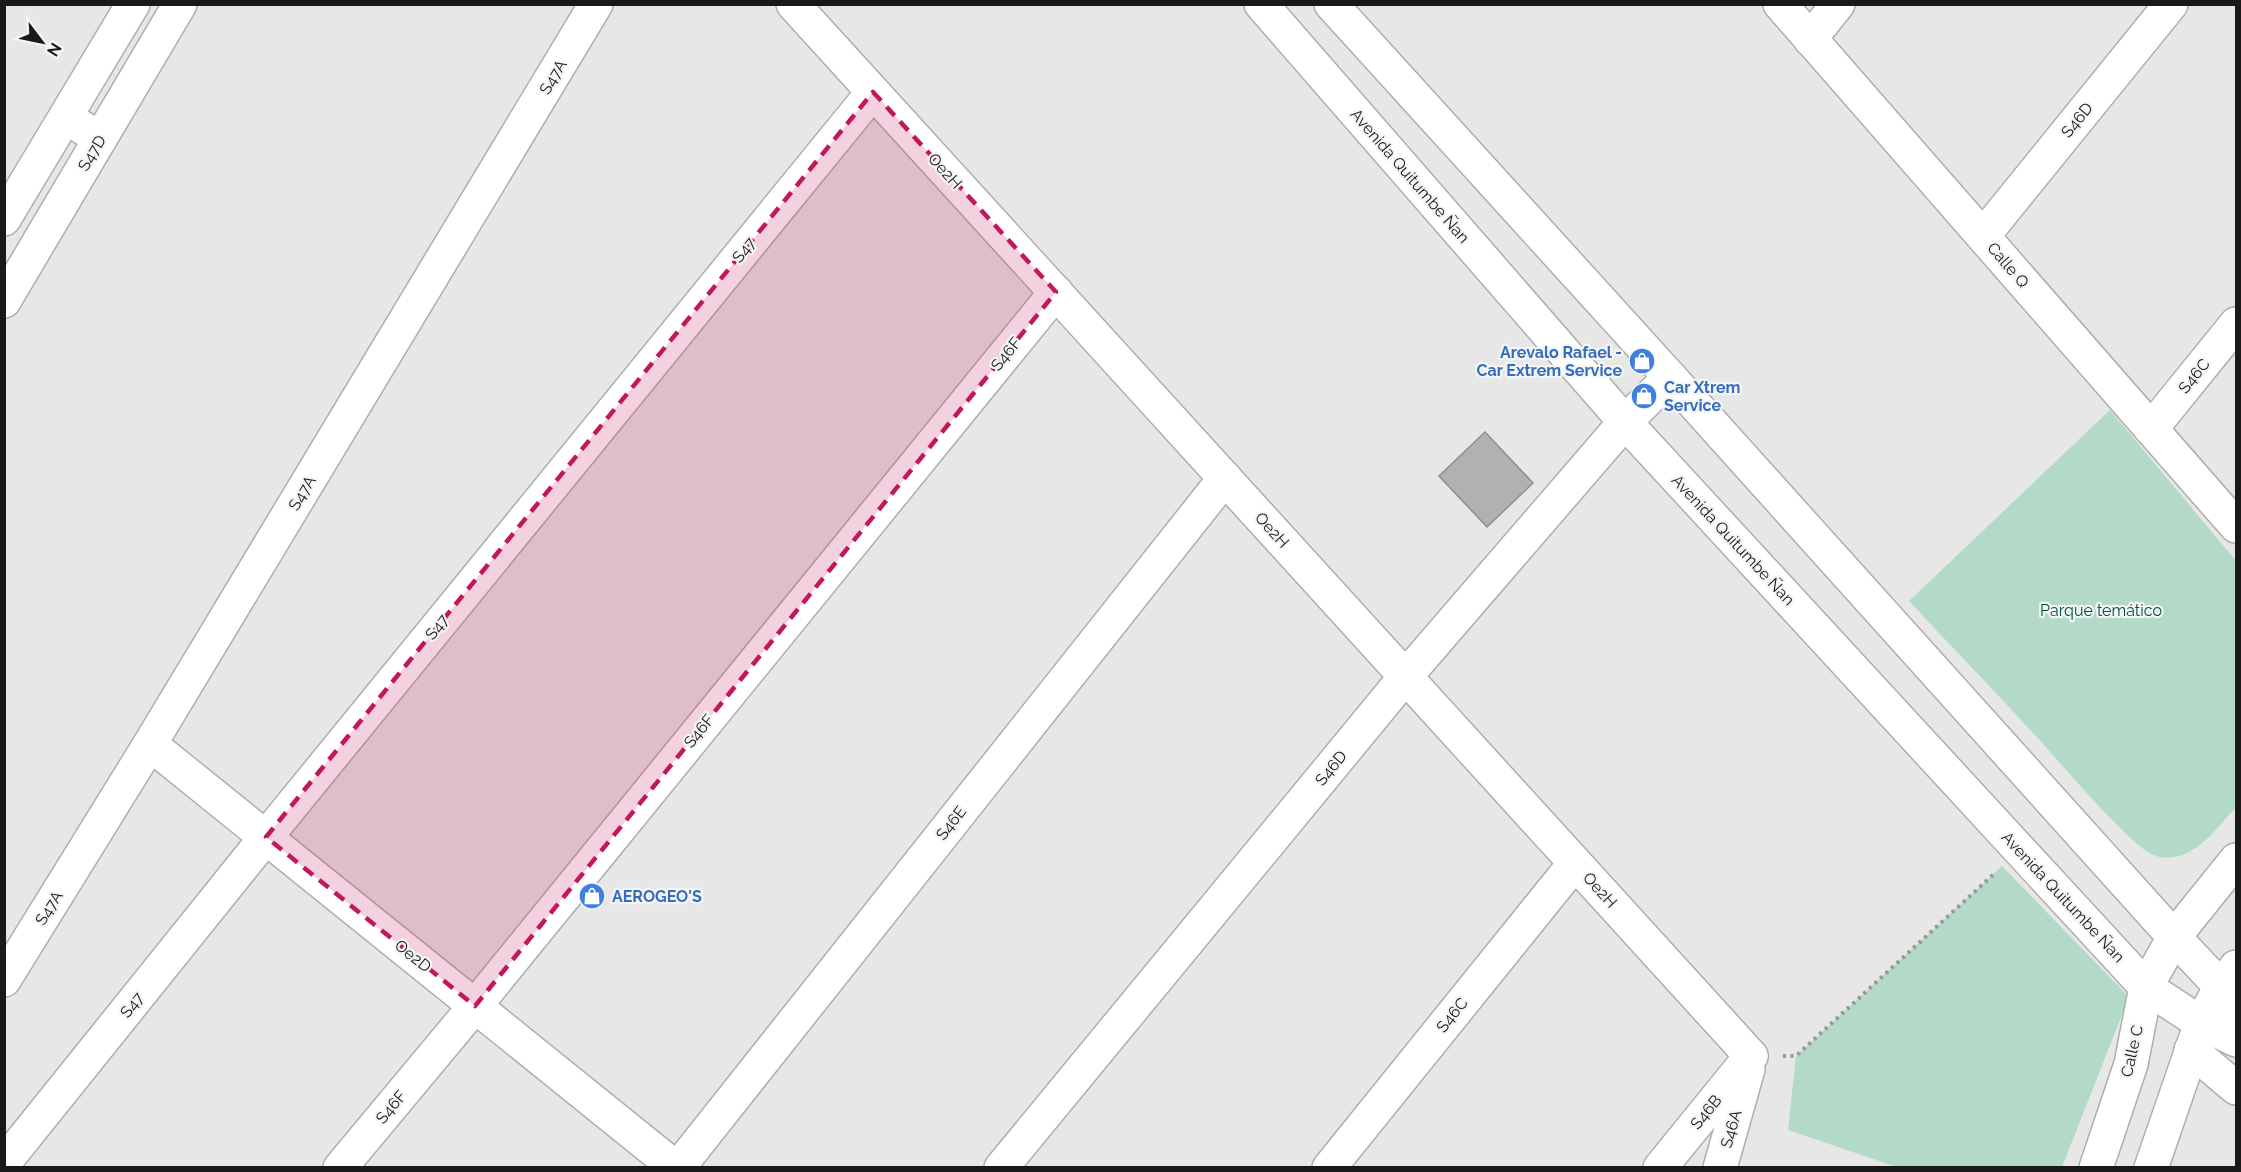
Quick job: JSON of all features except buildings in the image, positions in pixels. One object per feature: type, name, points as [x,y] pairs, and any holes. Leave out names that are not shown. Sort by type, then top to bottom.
[{"type":"street","points":[[4,219],[133,4]]},
{"type":"street","name":"S47D","points":[[4,301],[180,4]]},
{"type":"street","name":"S47A","points":[[4,980],[150,744],[596,4]]},
{"type":"street","name":"Oe2H","points":[[793,4],[1751,1056]]},
{"type":"street","name":"Avenida Quitumbe Ñan","points":[[1261,4],[1625,423],[2146,987],[2196,1037],[2236,1040]]},
{"type":"street","points":[[1331,4],[2174,937],[2228,988],[2196,1037],[2151,1167]]},
{"type":"street","name":"Calle Q","points":[[1780,4],[2236,526]]},
{"type":"street","points":[[1810,39],[1838,4]]},
{"type":"street","name":"S46D","points":[[1983,236],[2171,4]]},
{"type":"street","name":"S47","points":[[4,1163],[266,837],[873,92]]},
{"type":"street","points":[[66,117],[100,139]]},
{"type":"street","name":"S46F","points":[[340,1167],[475,1006],[1056,292]]},
{"type":"street","name":"S46C","points":[[2151,429],[2236,324]]},
{"type":"street","name":"S46D","points":[[1001,1167],[1406,676],[1625,423],[1670,377]]},
{"type":"street","name":"S46E","points":[[677,1167],[1225,478]]},
{"type":"street","name":"Oe2D","points":[[150,744],[677,1167]]},
{"type":"street","name":"Calle C","points":[[2096,1167],[2131,1064],[2146,987],[2174,937],[2236,860]]},
{"type":"street","name":"S46C","points":[[1329,1167],[1575,863]]},
{"type":"street","points":[[2196,1037],[2236,1088]]},
{"type":"street","name":"S46B","points":[[1660,1167],[1751,1056]]},
{"type":"street","name":"S46A","points":[[1720,1167],[1751,1056]]},
{"type":"path","points":[[1751,1056],[1796,1056],[2019,850]]},
{"type":"highlighted area","points":[[873,92],[1056,292],[475,1006],[266,837]]},
{"type":"green space","name":"Parque temático","points":[[2110,410],[2236,561],[2236,807],[2202,844],[2180,856],[2169,858],[2156,856],[2146,851],[2119,827],[1909,601]]},
{"type":"green space","points":[[2002,866],[2129,997],[2062,1167],[1897,1167],[1788,1130],[1796,1056]]},
{"type":"place","name":"Arevalo Rafael - Car Extrem Service","points":[[1642,361]]},
{"type":"place","name":"Car Xtrem Service","points":[[1644,396]]},
{"type":"place","name":"AEROGEO'S","points":[[592,896]]}]
